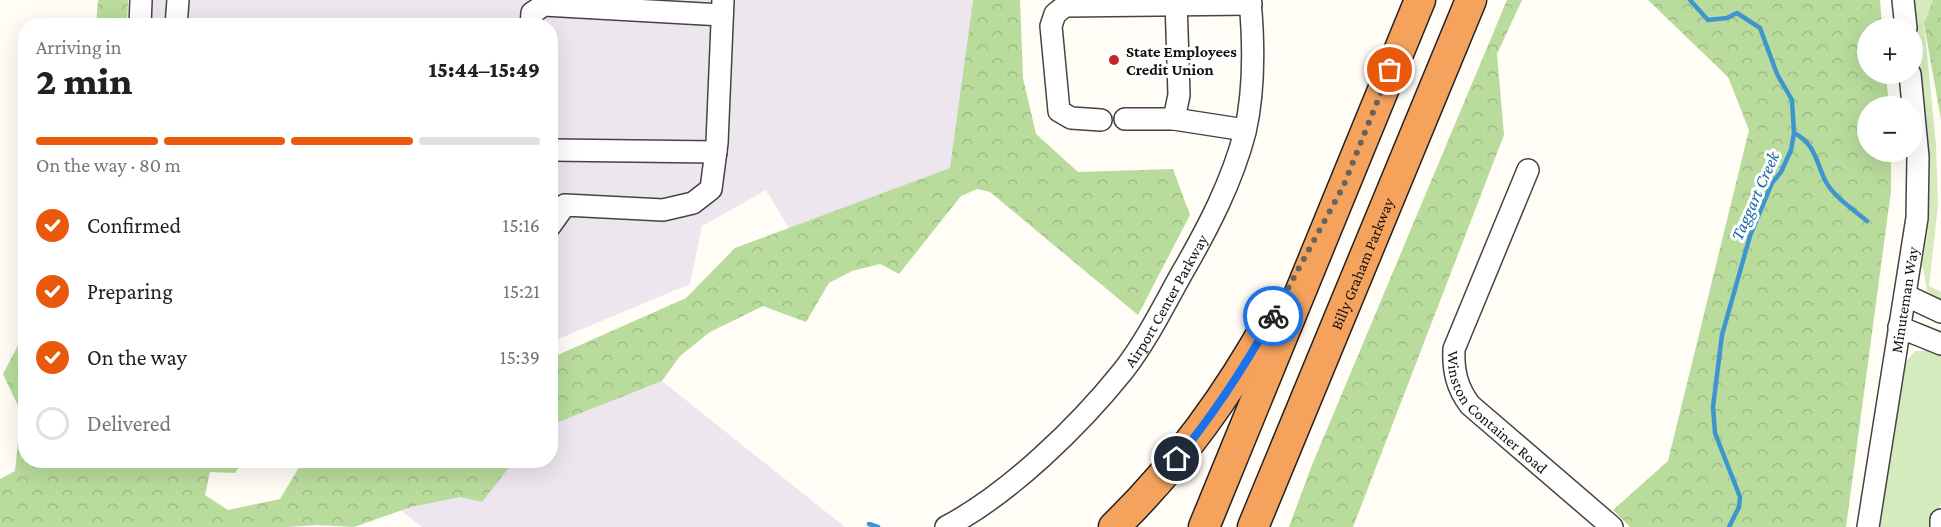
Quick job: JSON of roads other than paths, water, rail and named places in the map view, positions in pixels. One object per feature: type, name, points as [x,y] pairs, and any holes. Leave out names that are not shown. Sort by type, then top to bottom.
[{"type":"highway","points":[[1204,527],[1420,0]]},
{"type":"highway","name":"Billy Graham Parkway","points":[[1253,527],[1471,0]]},
{"type":"highway","points":[[1113,527],[1170,467],[1204,426],[1245,365],[1343,187]]},
{"type":"highway","points":[[1258,527],[1279,464]]},
{"type":"street","points":[[140,18],[141,0]]},
{"type":"street","points":[[177,18],[178,0]]},
{"type":"street","points":[[1903,0],[1905,18]]},
{"type":"street","points":[[1174,119],[1179,95],[1176,2]]},
{"type":"street","points":[[1101,120],[1071,118],[1059,111],[1051,26],[1055,14],[1065,6],[1093,3],[1251,2]]},
{"type":"street","name":"Airport Center Parkway","points":[[946,527],[1039,459],[1124,370],[1205,233],[1224,195],[1245,130],[1251,98],[1253,35],[1251,2]]},
{"type":"street","points":[[532,18],[532,13],[544,5],[723,7],[716,152],[711,189],[693,203],[663,210],[565,205],[558,215]]},
{"type":"street","name":"Minuteman Way","points":[[1868,527],[1905,296],[1919,189],[1911,84]]},
{"type":"street","points":[[1125,119],[1174,119],[1245,130]]},
{"type":"street","points":[[558,150],[716,152]]},
{"type":"street","name":"Winston Container Road","points":[[1528,170],[1454,349],[1457,383],[1470,405],[1482,417],[1528,452],[1612,527]]},
{"type":"street","points":[[1905,296],[1941,312]]},
{"type":"street","points":[[1899,327],[1941,344]]},
{"type":"street","points":[[1941,520],[1941,527]]},
{"type":"waterway","name":"Taggart Creek","points":[[1690,0],[1708,20],[1727,18],[1737,13],[1760,28],[1777,74],[1792,100],[1794,133],[1791,150],[1781,172],[1772,183],[1750,236],[1722,335],[1713,407],[1715,433],[1740,497],[1739,507],[1729,527]]},
{"type":"waterway","points":[[1794,133],[1811,148],[1830,188],[1867,221]]},
{"type":"waterway","points":[[869,524],[878,527]]},
{"type":"place","name":"State Employees Credit Union","points":[[1114,60]]}]
